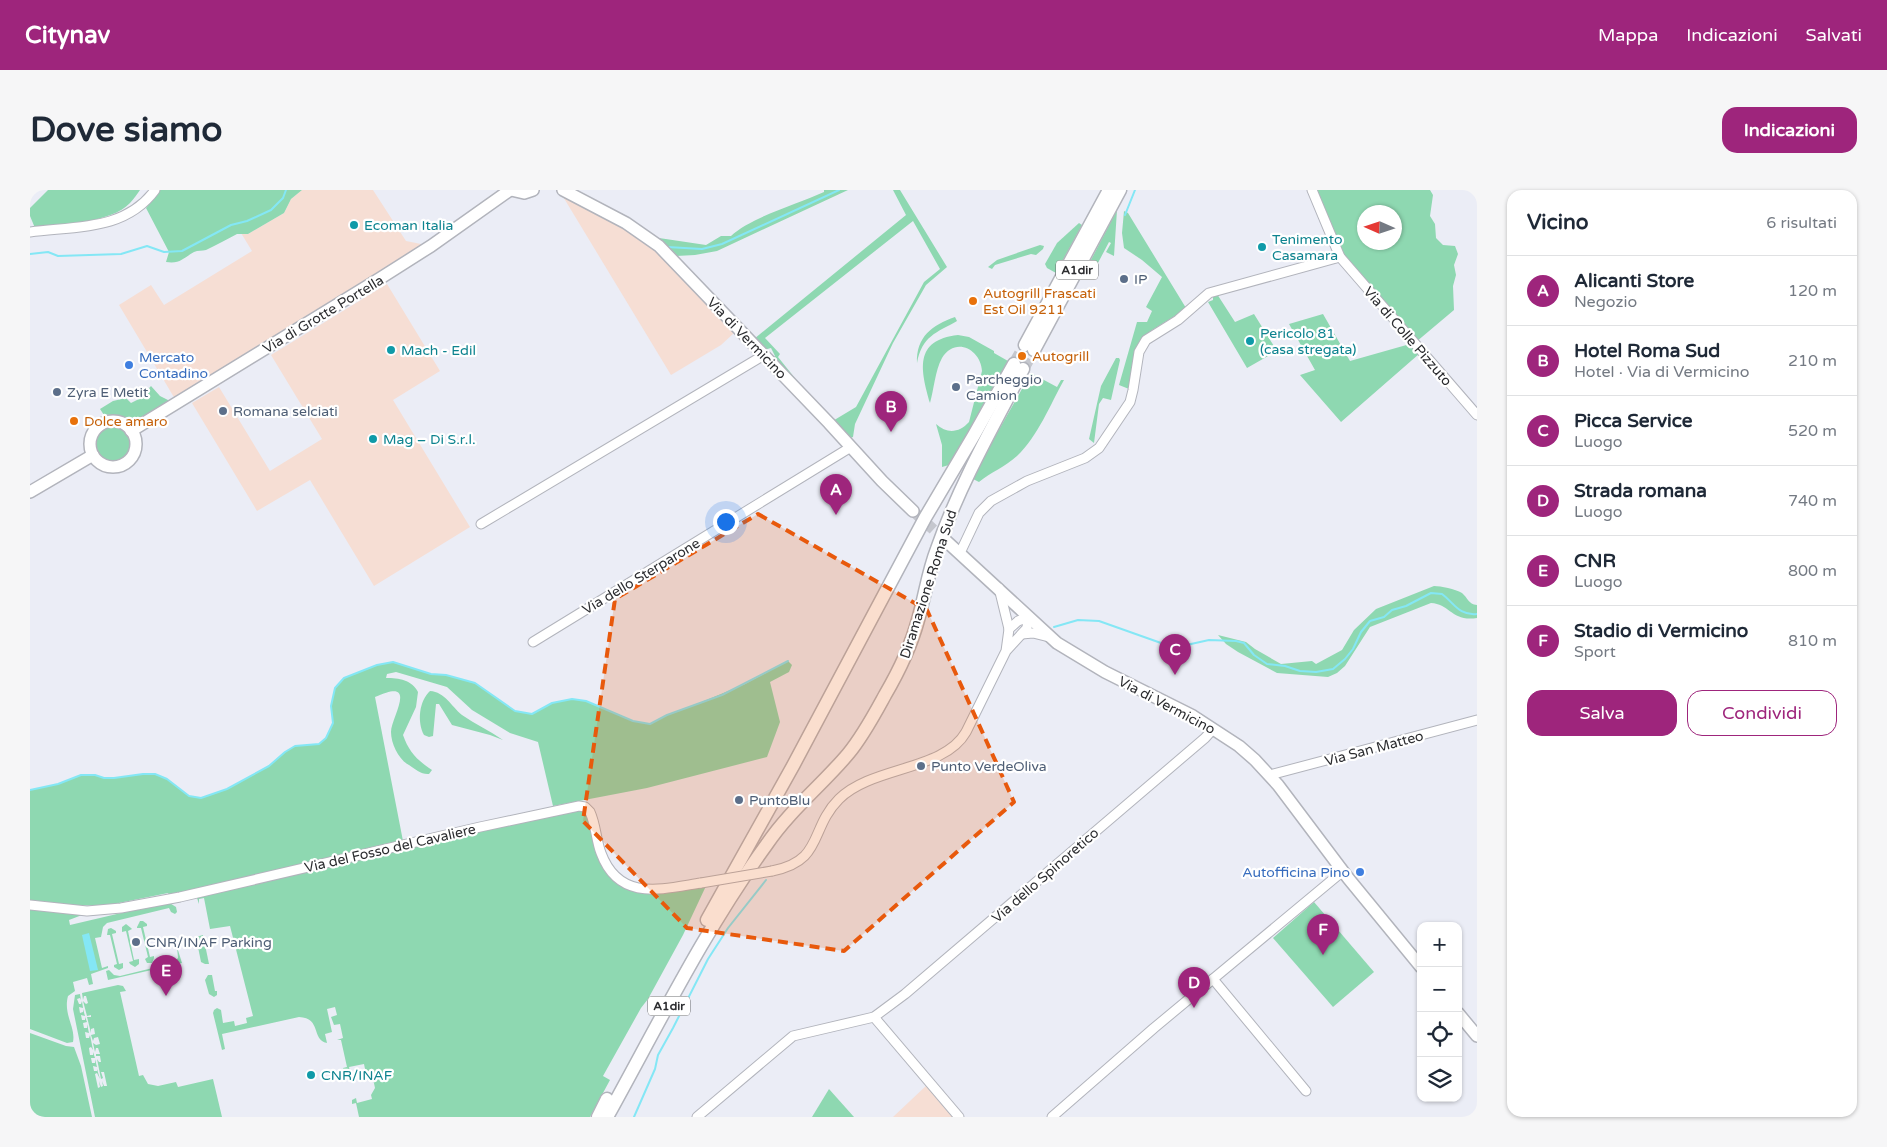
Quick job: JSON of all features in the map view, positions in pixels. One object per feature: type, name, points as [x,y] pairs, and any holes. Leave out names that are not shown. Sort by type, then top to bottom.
[{"type":"highway","name":"A1dir","points":[[1109,190],[1029,348],[1120,190]]},
{"type":"highway","name":"Diramazione Roma Sud","points":[[598,1117],[794,764],[925,518],[977,430],[1018,367],[957,499],[931,565],[915,631],[901,666],[887,692],[850,752],[786,819],[741,881],[709,932],[608,1117]]},
{"type":"main road","points":[[511,190],[524,193],[534,190]]},
{"type":"main road","name":"Via di Grotte Portella","points":[[131,430],[379,279],[431,246],[511,190]]},
{"type":"main road","name":"Via di Vermicino","points":[[562,190],[618,218],[655,243],[764,355],[879,478],[913,511]]},
{"type":"main road","points":[[119,422],[131,430],[136,446],[133,456],[126,463],[117,467],[108,466],[99,462],[93,455],[91,437],[94,431],[102,424],[119,422]]},
{"type":"main road","points":[[30,492],[93,455]]},
{"type":"main road","name":"Via di Vermicino","points":[[945,540],[1049,636],[1070,652],[1184,711],[1248,753],[1270,775],[1343,871],[1420,967]]},
{"type":"main road","points":[[1462,1018],[1477,1036]]},
{"type":"street","points":[[30,232],[117,220],[139,207],[155,190]]},
{"type":"street","name":"Via di Colle Pizzuto","points":[[1312,190],[1340,257],[1477,414]]},
{"type":"street","points":[[960,553],[981,511],[991,501],[1024,482],[1086,458],[1101,446],[1130,400],[1138,354],[1146,340],[1178,320],[1209,293],[1340,257]]},
{"type":"street","points":[[481,524],[764,355]]},
{"type":"street","name":"Via dello Sterparone","points":[[533,642],[851,447]]},
{"type":"street","points":[[998,588],[1009,629],[1006,651]]},
{"type":"street","points":[[1006,651],[1028,625],[1028,617],[1018,621],[1009,629]]},
{"type":"street","points":[[1022,634],[1033,633],[1049,636]]},
{"type":"street","name":"Via del Fosso del Cavaliere","points":[[30,905],[87,911],[121,908],[581,806],[586,808],[591,814],[604,861],[623,882],[636,888],[647,890],[772,871],[793,865],[805,856],[833,806],[847,792],[868,781],[939,756],[955,746],[966,732],[1006,651]]},
{"type":"street","name":"Via San Matteo","points":[[1270,775],[1477,720]]},
{"type":"street","name":"Via dello Spinoretico","points":[[874,1017],[929,976],[1205,738],[1213,729]]},
{"type":"street","points":[[1052,1117],[1343,871]]},
{"type":"street","points":[[1213,979],[1306,1091]]},
{"type":"street","points":[[697,1117],[793,1036],[874,1017],[959,1117]]},
{"type":"highlighted area","points":[[758,514],[927,610],[1014,802],[844,951],[687,928],[583,821],[615,599]]},
{"type":"shaded area","points":[[302,190],[373,190],[406,241],[426,245],[175,399],[119,305],[151,285],[164,305],[252,251],[241,233],[248,234],[284,213],[291,199]]},
{"type":"shaded area","points":[[562,195],[627,228],[653,246],[734,333],[721,345],[671,375]]},
{"type":"shaded area","points":[[387,284],[440,371],[393,400],[470,527],[374,586],[310,480],[257,511],[192,403],[219,387],[270,471],[322,439],[271,355]]},
{"type":"shaded area","points":[[927,1085],[955,1117],[893,1117]]},
{"type":"green space","points":[[48,190],[140,190],[122,210],[111,215],[86,222],[35,228],[30,216],[30,208]]},
{"type":"green space","points":[[160,190],[302,190],[291,199],[284,213],[248,234],[237,234],[206,250],[196,251],[182,260],[166,262],[169,252],[146,208]]},
{"type":"green space","points":[[824,190],[848,190],[717,251],[676,256],[659,238],[706,245],[721,236],[731,236],[750,223],[824,192]]},
{"type":"green space","points":[[893,190],[900,190],[947,267],[926,285],[893,343],[855,424],[853,437],[848,439],[831,422],[856,407],[924,282],[940,269],[913,221],[765,338],[780,354],[778,357],[826,417],[772,359],[775,356],[771,348],[764,350],[754,339],[906,215]]},
{"type":"green space","points":[[1314,190],[1430,190],[1433,195],[1430,216],[1435,224],[1436,238],[1443,245],[1455,246],[1458,254],[1454,265],[1456,275],[1453,286],[1454,310],[1416,342],[1340,252]]},
{"type":"green space","points":[[1117,210],[1114,256],[1106,252],[1111,243],[1109,242],[1089,280],[1082,277]]},
{"type":"green space","points":[[1124,211],[1128,213],[1186,308],[1154,329],[1139,343],[1133,359],[1129,389],[1119,385],[1137,322],[1147,322],[1152,311],[1146,307],[1162,277],[1124,248],[1122,233]]},
{"type":"green space","points":[[1079,223],[1082,225],[1056,273],[1047,268],[1045,264],[1057,243]]},
{"type":"green space","points":[[1040,245],[1044,246],[1043,249],[1036,255],[1031,254],[995,265],[992,269],[988,267],[997,260]]},
{"type":"green space","points":[[1217,294],[1235,322],[1254,314],[1277,351],[1247,368],[1208,302],[1213,300],[1213,296]]},
{"type":"green space","points":[[1323,314],[1350,361],[1410,344],[1419,354],[1341,422],[1300,375],[1315,370],[1289,324]]},
{"type":"green space","points":[[955,317],[957,321],[936,332],[926,341],[919,354],[917,363],[919,346],[927,333],[939,324]]},
{"type":"green space","points":[[958,335],[969,337],[1008,361],[966,439],[949,465],[942,467],[942,445],[936,424],[944,429],[953,431],[965,426],[969,422],[982,371],[981,363],[972,351],[966,348],[960,347],[947,351],[938,369],[930,403],[924,380],[924,359],[927,350],[933,343]]},
{"type":"green space","points":[[1116,358],[1120,360],[1111,400],[1103,398],[1099,404],[1094,443],[1089,439],[1101,386]]},
{"type":"green space","points":[[1031,373],[1057,387],[1061,380],[1064,380],[1037,430],[1017,456],[979,482],[973,479],[988,449]]},
{"type":"green space","points":[[151,386],[160,396],[170,401],[147,415],[131,420],[104,415],[100,409],[113,401],[126,398],[131,403],[139,399]]},
{"type":"green space","points":[[112,427],[125,432],[130,445],[125,458],[112,463],[99,458],[94,445],[99,432]]},
{"type":"green space","points":[[1434,586],[1462,593],[1470,602],[1477,605],[1477,618],[1469,619],[1462,617],[1443,606],[1431,603],[1370,627],[1345,666],[1337,673],[1328,677],[1277,673],[1238,652],[1226,644],[1218,635],[1246,642],[1281,664],[1312,661],[1316,664],[1342,650],[1354,630],[1376,609]]},
{"type":"green space","points":[[788,661],[792,665],[789,672],[770,682],[780,722],[767,757],[647,788],[553,806],[538,742],[510,733],[472,710],[447,687],[396,672],[387,674],[386,678],[396,678],[409,682],[418,692],[416,707],[403,735],[414,755],[432,770],[429,774],[426,774],[416,770],[405,763],[394,746],[391,732],[400,695],[396,692],[389,692],[375,697],[403,841],[169,895],[168,893],[104,906],[30,900],[30,790],[58,784],[81,775],[114,778],[143,774],[155,774],[167,779],[189,796],[201,798],[227,789],[269,766],[295,746],[319,744],[326,738],[333,723],[331,706],[335,688],[344,678],[377,665],[393,662],[431,674],[446,675],[475,683],[515,711],[532,714],[552,703],[572,699],[586,701],[633,721],[650,724],[667,715],[745,684]]},
{"type":"green space","points":[[430,691],[440,694],[462,715],[503,740],[452,725],[439,704],[436,704],[433,736],[424,735],[420,724],[420,712],[423,700]]},
{"type":"green space","points":[[576,810],[583,810],[588,815],[602,865],[612,876],[629,888],[650,894],[661,894],[706,886],[683,935],[603,1076],[610,1080],[590,1117],[359,1117],[356,1103],[352,1104],[352,1100],[356,1098],[357,1103],[372,1099],[371,1095],[375,1088],[372,1074],[365,1069],[364,1064],[349,1067],[350,1072],[344,1070],[343,1068],[347,1067],[341,1040],[337,1040],[343,1038],[340,1024],[334,1025],[331,1017],[337,1015],[335,1007],[327,1009],[332,1032],[325,1034],[327,1043],[319,1038],[311,1021],[299,1017],[222,1034],[225,1049],[222,1050],[213,1013],[214,1010],[217,1008],[221,1010],[223,1023],[234,1021],[235,1026],[247,1023],[246,1018],[253,1016],[230,926],[210,929],[204,898],[199,899],[199,904],[196,895]]},
{"type":"green space","points":[[168,902],[176,907],[177,912],[175,914],[169,908],[107,923],[103,927],[101,937],[95,938],[102,968],[108,966],[108,968],[91,974],[93,984],[89,985],[87,978],[73,982],[75,991],[68,996],[67,1009],[73,1031],[73,1042],[67,1043],[30,1029],[30,909],[82,915],[69,920],[70,925]]},
{"type":"green space","points":[[1314,902],[1374,972],[1333,1007],[1273,938]]},
{"type":"green space","points":[[140,921],[147,924],[147,926],[143,927],[150,957],[154,956],[152,963],[147,963],[145,959],[148,957],[141,928],[137,928]]},
{"type":"green space","points":[[126,924],[132,929],[128,931],[134,960],[139,959],[139,964],[135,967],[129,962],[133,961],[126,931],[122,932],[122,927]]},
{"type":"green space","points":[[111,928],[116,931],[116,933],[112,934],[119,964],[123,963],[123,968],[119,970],[114,967],[117,964],[110,935],[107,935],[108,929]]},
{"type":"green space","points":[[203,935],[209,964],[201,962],[196,937]]},
{"type":"green space","points":[[177,947],[182,963],[108,980],[106,971],[109,970],[114,975],[120,976],[173,963],[178,958]]},
{"type":"green space","points":[[208,975],[212,975],[215,991],[217,991],[217,995],[214,997],[209,994],[205,980]]},
{"type":"green space","points":[[118,985],[123,986],[126,991],[120,992],[139,1076],[143,1075],[148,1084],[158,1086],[176,1082],[178,1087],[213,1079],[222,1117],[95,1117],[73,1009],[75,995],[80,994],[81,1000],[80,998],[77,999],[79,1004],[82,1001],[83,1008],[79,1007],[80,1013],[83,1012],[83,1009],[85,1016],[81,1015],[82,1020],[85,1020],[85,1017],[87,1022],[83,1023],[84,1028],[87,1028],[87,1024],[89,1033],[85,1032],[86,1038],[89,1038],[90,1035],[93,1050],[91,1047],[89,1048],[90,1055],[93,1055],[93,1052],[95,1058],[91,1058],[92,1063],[95,1063],[95,1059],[97,1067],[93,1066],[94,1071],[97,1071],[97,1069],[100,1079],[97,1073],[95,1074],[98,1088],[100,1087],[99,1081],[101,1087],[103,1086],[102,1081],[104,1086],[107,1086],[104,1072],[101,1072],[103,1078],[101,1079],[97,1059],[101,1062],[100,1056],[96,1056],[96,1054],[100,1054],[98,1048],[96,1048],[95,1052],[93,1043],[96,1045],[100,1044],[98,1037],[94,1038],[93,1041],[91,1035],[95,1034],[94,1028],[91,1029],[91,1033],[87,1017],[91,1017],[91,1015],[87,1016],[83,1001],[86,1004],[88,1003],[86,996],[84,996],[83,1000],[82,993]]},
{"type":"green space","points":[[30,1033],[74,1047],[81,1066],[92,1117],[30,1117]]},
{"type":"green space","points":[[829,1089],[854,1117],[812,1117]]},
{"type":"water","points":[[89,933],[98,970],[90,971],[82,935]]},
{"type":"waterway","points":[[30,254],[48,252],[58,256],[121,254],[147,246],[164,252],[182,251],[231,225],[247,221],[271,210],[283,198],[286,190]]},
{"type":"waterway","points":[[667,247],[702,249],[722,244],[839,190]]},
{"type":"waterway","points":[[1125,215],[1135,190]]},
{"type":"waterway","points":[[1054,627],[1078,620],[1099,621],[1161,643],[1182,646],[1209,640],[1236,641],[1244,643],[1254,655],[1267,664],[1285,666],[1300,671],[1316,672],[1333,669],[1345,659],[1370,621],[1384,617],[1392,610],[1406,606],[1431,593],[1442,594],[1461,611],[1477,614]]},
{"type":"waterway","points":[[30,790],[58,784],[81,775],[114,778],[143,774],[155,774],[167,779],[189,796],[201,798],[227,789],[269,766],[295,746],[319,744],[326,738],[333,723],[331,706],[335,688],[344,678],[377,665],[393,662],[431,674],[446,675],[475,683],[515,711],[532,714],[552,703],[572,699],[586,701],[633,721],[650,724],[667,715],[722,695],[788,661]]},
{"type":"waterway","points":[[634,1117],[655,1069],[658,1055],[708,959],[728,928],[766,880]]},
{"type":"tunnel","points":[[1014,364],[1025,345]]},
{"type":"tunnel","points":[[1023,369],[1034,350]]},
{"type":"tunnel","points":[[913,511],[945,540]]},
{"type":"place","name":"Ecoman Italia","points":[[354,225]]},
{"type":"place","name":"Tenimento Casamara","points":[[1262,247]]},
{"type":"place","name":"IP","points":[[1124,279]]},
{"type":"place","name":"Autogrill Frascati Est Oil 9211","points":[[973,301]]},
{"type":"place","name":"Pericolo 81 (casa stregata)","points":[[1250,341]]},
{"type":"place","name":"Mach - Edil","points":[[391,350]]},
{"type":"place","name":"Autogrill","points":[[1022,356]]},
{"type":"place","name":"Mercato Contadino","points":[[129,365]]},
{"type":"place","name":"Parcheggio Camion","points":[[956,387]]},
{"type":"place","name":"Zyra E Metit","points":[[57,392]]},
{"type":"place","name":"Romana selciati","points":[[223,411]]},
{"type":"place","name":"Dolce amaro","points":[[74,421]]},
{"type":"place","name":"Hotel Roma Sud","points":[[891,432]]},
{"type":"place","name":"Mag – Di S.r.l.","points":[[373,439]]},
{"type":"place","name":"Alicanti Store","points":[[836,515]]},
{"type":"place","name":"Picca Service","points":[[1175,675]]},
{"type":"place","name":"Punto VerdeOliva","points":[[921,766]]},
{"type":"place","name":"PuntoBlu","points":[[739,800]]},
{"type":"place","name":"Autofficina Pino","points":[[1360,872]]},
{"type":"place","name":"CNR/INAF Parking","points":[[136,942]]},
{"type":"place","name":"Stadio di Vermicino","points":[[1323,955]]},
{"type":"place","name":"CNR","points":[[166,996]]},
{"type":"place","name":"Strada romana","points":[[1194,1008]]},
{"type":"place","name":"CNR/INAF","points":[[311,1075]]}]
